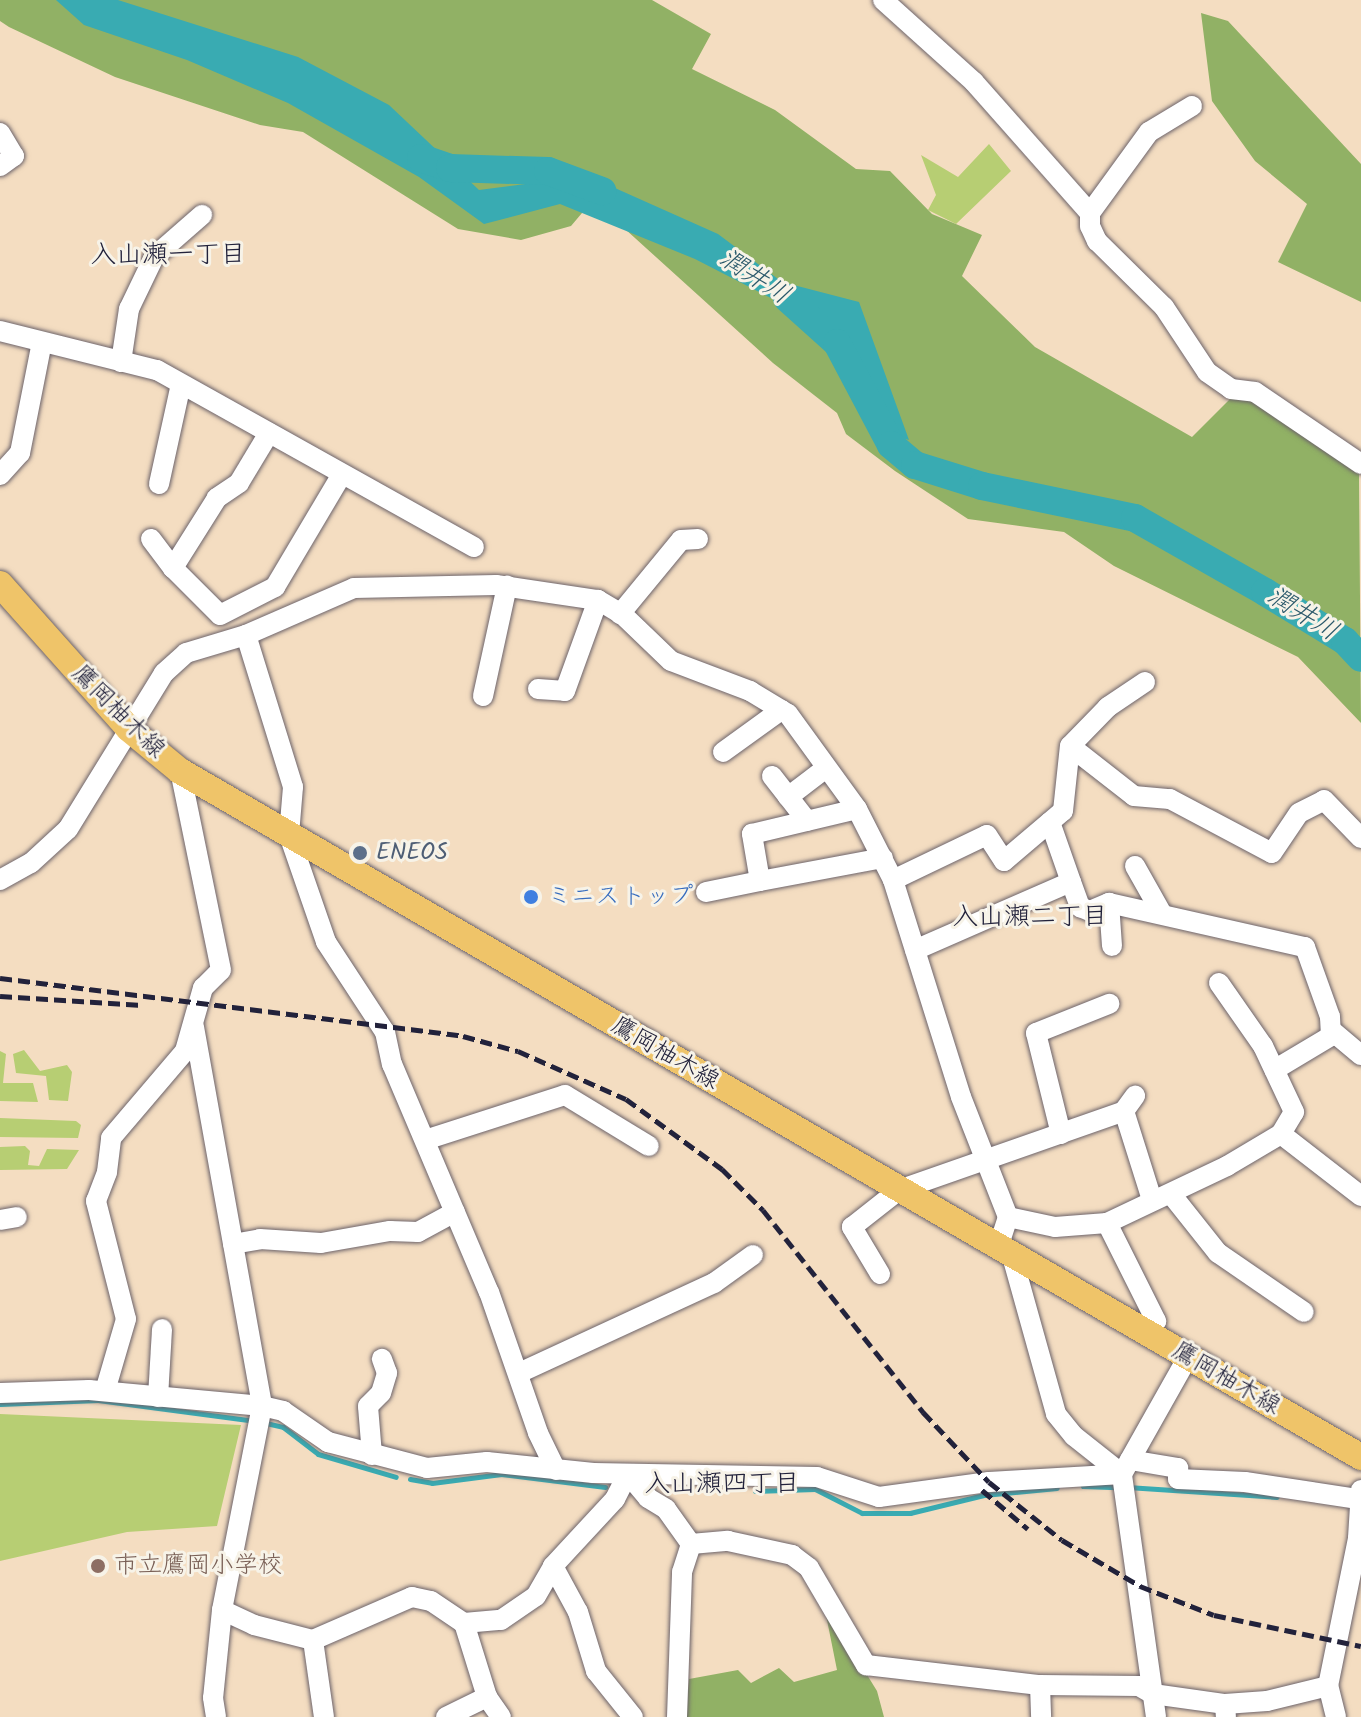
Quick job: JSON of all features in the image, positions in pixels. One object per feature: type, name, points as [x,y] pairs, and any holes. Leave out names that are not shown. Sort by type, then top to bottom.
[{"type":"main road","name":"鷹岡柚木線","points":[[4,598],[129,729],[180,771],[1361,1457]]},
{"type":"street","points":[[883,0],[974,82],[1090,213],[1097,241],[1164,307],[1207,372],[1231,389],[1255,392],[1361,464]]},
{"type":"street","points":[[1090,213],[1149,132],[1192,106]]},
{"type":"street","points":[[0,133],[14,156],[0,166]]},
{"type":"street","points":[[121,362],[129,309],[154,257],[202,215]]},
{"type":"street","points":[[0,331],[157,370],[474,547]]},
{"type":"street","points":[[0,475],[20,453],[42,342]]},
{"type":"street","points":[[159,484],[181,384]]},
{"type":"street","points":[[173,568],[217,498],[239,483],[269,433]]},
{"type":"street","points":[[151,539],[173,568],[220,615],[275,587],[342,474]]},
{"type":"street","points":[[620,614],[681,540],[698,539]]},
{"type":"street","points":[[0,880],[31,863],[68,829],[164,673],[186,653],[246,635],[354,588],[414,583],[507,586],[598,600],[620,614],[671,661],[750,691],[781,710],[857,809],[893,880],[985,1163],[1008,1217],[1005,1252],[1056,1414],[1074,1436],[1126,1467]]},
{"type":"street","points":[[483,696],[507,586]]},
{"type":"street","points":[[538,689],[565,691],[598,600]]},
{"type":"street","points":[[246,635],[293,787],[289,835],[326,942],[381,1023],[556,1470]]},
{"type":"street","points":[[893,880],[987,835],[1004,861],[1063,811],[1070,746],[1108,707],[1145,682]]},
{"type":"street","points":[[723,752],[781,710]]},
{"type":"street","points":[[1070,746],[1134,796],[1170,799],[1272,853],[1299,813],[1324,800],[1361,838]]},
{"type":"street","points":[[788,797],[826,768]]},
{"type":"street","points":[[105,1391],[126,1319],[96,1201],[107,1172],[111,1138],[147,1093],[172,1071],[194,1027],[203,988],[221,970],[180,771]]},
{"type":"street","points":[[772,776],[807,821]]},
{"type":"street","points":[[760,881],[752,834],[857,809]]},
{"type":"street","points":[[1050,822],[1080,907],[1090,911],[1109,903],[1305,947],[1331,1036],[1274,1070]]},
{"type":"street","points":[[706,892],[883,858]]},
{"type":"street","points":[[1135,866],[1162,914]]},
{"type":"street","points":[[915,950],[1071,882]]},
{"type":"street","points":[[1109,903],[1112,946]]},
{"type":"street","points":[[1008,1217],[1055,1227],[1107,1223],[1281,1134],[1294,1112],[1274,1070],[1219,983]]},
{"type":"street","points":[[1061,1134],[1036,1033],[1109,1004]]},
{"type":"street","points":[[194,1027],[260,1417],[222,1610],[213,1698],[216,1717]]},
{"type":"street","points":[[1331,1030],[1361,1055]]},
{"type":"street","points":[[425,1140],[565,1095],[649,1146]]},
{"type":"street","points":[[880,1274],[852,1227],[899,1190],[985,1163],[1061,1134],[1129,1103],[1162,1197],[1218,1253],[1304,1312]]},
{"type":"street","points":[[1281,1134],[1361,1196]]},
{"type":"street","points":[[233,1244],[260,1239],[321,1243],[390,1231],[418,1232],[455,1212]]},
{"type":"street","points":[[1107,1223],[1156,1321],[1146,1333]]},
{"type":"street","points":[[519,1373],[714,1283],[753,1255]]},
{"type":"street","points":[[158,1397],[162,1329]]},
{"type":"street","points":[[1156,1717],[1126,1467],[1188,1357]]},
{"type":"street","points":[[372,1455],[368,1406],[381,1393],[387,1373],[382,1359]]},
{"type":"street","points":[[0,1393],[105,1391],[158,1397],[260,1417],[283,1411],[328,1442],[427,1468],[487,1462],[628,1474],[817,1477],[879,1497],[1126,1467],[1178,1468],[1178,1479],[1245,1482],[1359,1494],[1358,1538],[1328,1686],[1336,1717]]},
{"type":"street","points":[[222,1610],[254,1625],[313,1640],[412,1597],[431,1601],[464,1623],[501,1620],[536,1596],[553,1566],[615,1499],[628,1474]]},
{"type":"street","points":[[628,1474],[648,1498],[666,1509],[691,1544]]},
{"type":"street","points":[[691,1544],[728,1541],[792,1555],[809,1568],[866,1665],[1040,1685],[1139,1686],[1153,1694],[1226,1711],[1328,1686]]},
{"type":"street","points":[[677,1717],[682,1572],[691,1544]]},
{"type":"street","points":[[553,1566],[578,1612],[596,1671],[633,1717]]},
{"type":"street","points":[[464,1623],[487,1697],[501,1717]]},
{"type":"street","points":[[313,1640],[324,1717]]},
{"type":"street","points":[[1040,1685],[1041,1717]]},
{"type":"street","points":[[446,1717],[487,1697]]},
{"type":"green space","points":[[0,0],[652,0],[711,34],[692,69],[775,110],[856,169],[890,171],[932,214],[982,235],[962,276],[1035,347],[1192,437],[1239,390],[1359,473],[1361,723],[1298,657],[1114,566],[1064,532],[968,519],[895,471],[846,434],[837,413],[773,363],[593,200],[571,226],[521,240],[458,229],[303,132],[260,125],[115,77],[9,27],[0,21]]},
{"type":"green space","points":[[1201,13],[1228,21],[1361,164],[1361,302],[1278,262],[1307,204],[1255,161],[1212,101]]},
{"type":"green space","points":[[989,144],[1011,171],[956,224],[928,210],[936,195],[921,155],[958,177]]},
{"type":"green space","points":[[24,1050],[40,1071],[67,1065],[72,1072],[68,1101],[49,1100],[46,1076],[16,1073],[13,1054]]},
{"type":"green space","points":[[0,1051],[6,1054],[3,1083],[33,1083],[38,1102],[0,1101]]},
{"type":"green space","points":[[0,1118],[76,1121],[81,1125],[78,1138],[0,1137]]},
{"type":"green space","points":[[25,1146],[30,1151],[28,1165],[39,1166],[47,1149],[79,1150],[67,1169],[0,1170],[0,1147]]},
{"type":"green space","points":[[0,1414],[241,1425],[217,1526],[127,1532],[0,1561]]},
{"type":"green space","points":[[824,1605],[877,1691],[884,1717],[686,1717],[689,1679],[738,1670],[751,1683],[779,1668],[794,1682],[837,1670]]},
{"type":"water","points":[[56,0],[118,0],[298,57],[389,105],[479,190],[588,176],[718,234],[782,282],[859,302],[909,440],[867,427],[839,333],[695,259],[560,204],[484,224],[419,177],[288,103],[187,60],[84,25]]},
{"type":"waterway","name":"潤井川","points":[[421,158],[450,168],[548,171],[602,191]]},
{"type":"waterway","name":"潤井川","points":[[787,298],[837,343],[891,445],[915,465],[982,486],[1135,518],[1345,641],[1361,658]]},
{"type":"waterway","points":[[0,1404],[98,1400],[256,1421]]},
{"type":"waterway","points":[[266,1423],[283,1427],[318,1454],[396,1477]]},
{"type":"waterway","points":[[410,1479],[432,1483],[501,1474],[605,1487]]},
{"type":"waterway","points":[[1083,1486],[1117,1487]]},
{"type":"waterway","points":[[1127,1487],[1277,1497]]},
{"type":"waterway","points":[[755,1491],[815,1489],[862,1513],[910,1513],[984,1495],[1057,1488]]},
{"type":"railway","points":[[0,978],[463,1036],[518,1051],[626,1099],[722,1169],[763,1210],[923,1412],[989,1482],[1062,1540],[1140,1586],[1214,1615],[1361,1646]]},
{"type":"railway","points":[[0,996],[142,1005]]},
{"type":"railway","points":[[982,1490],[1028,1529]]},
{"type":"place","name":"ENEOS","points":[[360,853]]},
{"type":"place","name":"ミニストップ","points":[[531,897]]},
{"type":"place","name":"市立鷹岡小学校","points":[[98,1566]]},
{"type":"district","name":"入山瀬一丁目","points":[[168,256]]},
{"type":"district","name":"入山瀬二丁目","points":[[1030,918]]},
{"type":"district","name":"入山瀬四丁目","points":[[722,1485]]}]
